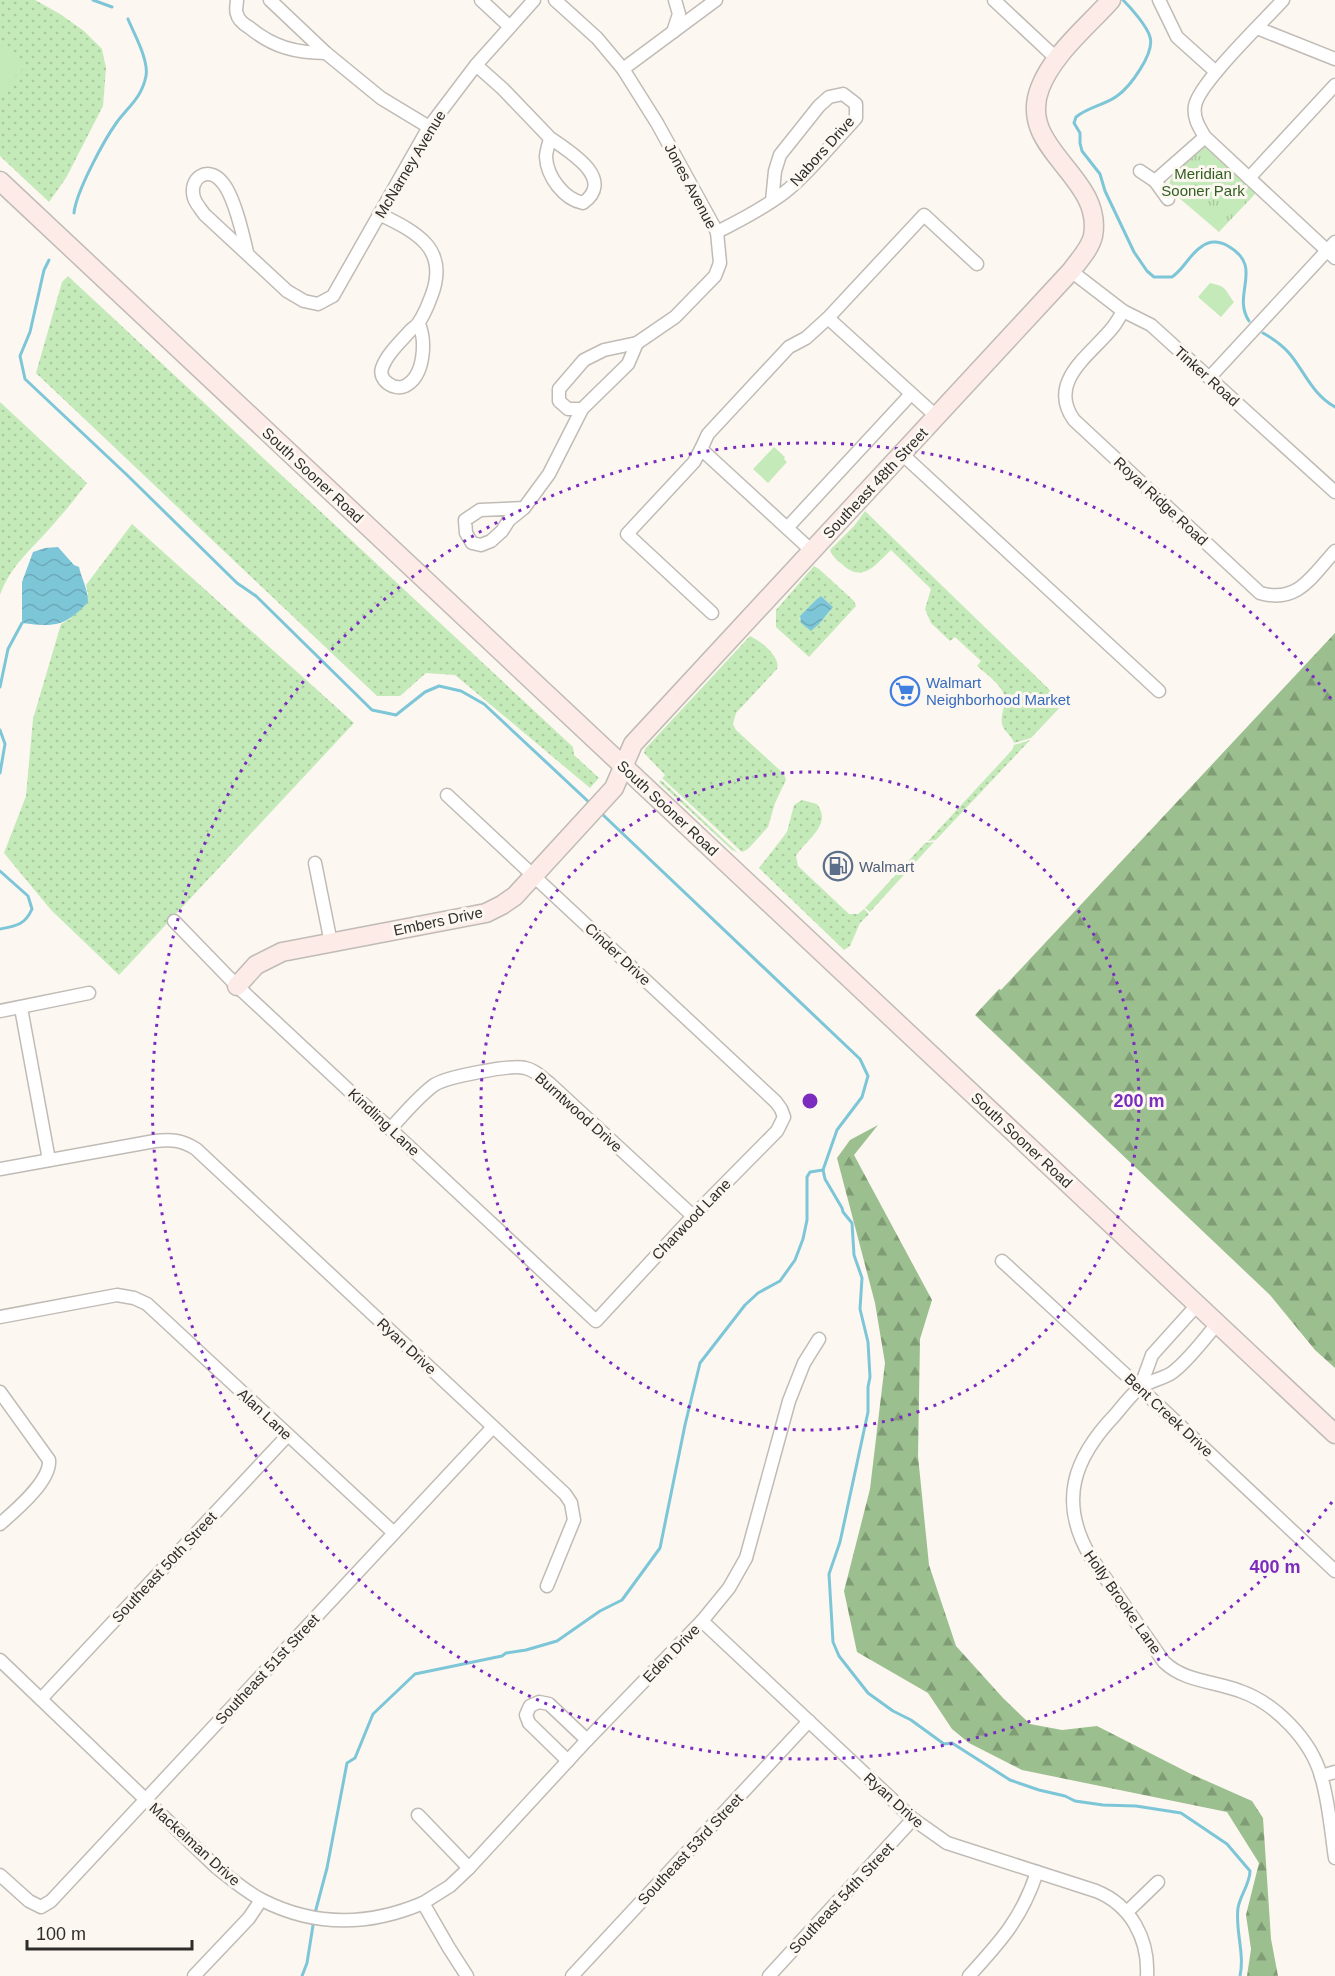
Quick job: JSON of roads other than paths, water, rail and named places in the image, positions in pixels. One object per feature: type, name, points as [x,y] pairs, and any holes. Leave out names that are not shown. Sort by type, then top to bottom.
[{"type":"main road","points":[[1057,58],[1111,0]]},
{"type":"main road","name":"Southeast 48th Street","points":[[624,766],[633,744],[1071,271],[1085,253],[1093,236],[1092,210],[1083,188],[1050,148],[1040,131],[1035,108],[1040,88],[1057,58]]},
{"type":"main road","name":"South Sooner Road","points":[[0,181],[1335,1434]]},
{"type":"main road","name":"Embers Drive","points":[[237,986],[256,965],[282,952],[486,913],[509,900],[534,876],[614,788],[624,766]]},
{"type":"street","points":[[237,0],[236,14],[241,21],[264,39],[286,49],[326,53]]},
{"type":"street","points":[[270,0],[326,53],[381,98],[429,127]]},
{"type":"street","points":[[481,0],[509,26]]},
{"type":"street","name":"McNarney Avenue","points":[[247,252],[287,291],[304,301],[318,304],[333,296],[429,127],[476,65],[534,0]]},
{"type":"street","name":"Jones Avenue","points":[[555,0],[597,38],[623,69],[657,123],[717,232],[720,263],[715,276],[675,316],[637,343],[604,350],[584,360],[559,389],[559,401],[568,409],[582,409]]},
{"type":"street","points":[[672,33],[679,14],[675,0]]},
{"type":"street","points":[[623,69],[716,0]]},
{"type":"street","points":[[994,0],[1057,58]]},
{"type":"street","points":[[1159,0],[1177,37],[1216,72]]},
{"type":"street","points":[[1210,377],[1332,250],[1205,137],[1196,121],[1198,96],[1216,72],[1283,0]]},
{"type":"street","points":[[1257,28],[1335,60]]},
{"type":"street","points":[[476,65],[503,89],[550,138],[575,157],[594,176],[596,187],[593,196],[583,202],[573,201],[564,193],[552,174],[546,155],[550,138]]},
{"type":"street","points":[[1249,178],[1335,85]]},
{"type":"street","name":"Nabors Drive","points":[[717,232],[753,215],[787,190],[856,118],[856,104],[843,94],[829,97],[819,106],[780,155],[775,171],[772,201]]},
{"type":"street","points":[[1155,181],[1205,137]]},
{"type":"street","points":[[1140,171],[1155,181],[1168,199]]},
{"type":"street","points":[[203,174],[211,174],[224,184],[237,214],[247,252],[204,214],[195,201],[193,187],[197,178],[203,174]]},
{"type":"street","points":[[379,214],[415,233],[429,246],[438,269],[435,286],[418,324],[388,356],[382,368],[381,373],[389,384],[401,388],[407,385],[417,371],[423,339],[418,324]]},
{"type":"street","points":[[712,613],[627,534],[694,462],[708,434],[789,347],[806,338],[828,318],[924,215],[977,264]]},
{"type":"street","name":"Tinker Road","points":[[1071,271],[1123,311],[1151,325],[1335,492]]},
{"type":"street","name":"Royal Ridge Road","points":[[1123,311],[1114,326],[1074,369],[1066,388],[1067,407],[1074,420],[1260,593],[1277,597],[1296,592],[1335,551]]},
{"type":"street","points":[[828,318],[936,416]]},
{"type":"street","points":[[524,508],[480,510],[465,520],[466,533],[472,543],[481,545],[497,536],[524,508],[549,474],[582,409],[628,364],[637,343]]},
{"type":"street","points":[[787,528],[911,394]]},
{"type":"street","points":[[701,449],[812,551]]},
{"type":"street","points":[[902,454],[1159,691]]},
{"type":"street","name":"Cinder Drive","points":[[447,795],[776,1102],[783,1117]]},
{"type":"street","points":[[315,863],[331,943]]},
{"type":"street","name":"Kindling Lane","points":[[174,921],[237,986],[596,1321]]},
{"type":"street","points":[[0,1011],[89,993]]},
{"type":"street","points":[[0,1169],[49,1160],[21,1008]]},
{"type":"street","name":"Burntwood Drive","points":[[391,1128],[435,1084],[454,1078],[523,1067],[534,1071],[549,1083],[693,1216]]},
{"type":"street","name":"Charwood Lane","points":[[596,1321],[693,1216],[777,1131],[783,1117]]},
{"type":"street","name":"Ryan Drive","points":[[49,1160],[171,1139],[190,1145],[204,1156],[565,1494],[574,1511],[574,1520],[547,1586]]},
{"type":"street","name":"Bent Creek Drive","points":[[1002,1261],[1335,1571]]},
{"type":"street","name":"Alan Lane","points":[[0,1317],[117,1295],[134,1298],[147,1304],[394,1533]]},
{"type":"street","name":"Holly Brooke Lane","points":[[1140,1388],[1152,1355],[1197,1305]]},
{"type":"street","name":"Holly Brooke Lane","points":[[1217,1324],[1173,1372],[1140,1388],[1093,1439],[1078,1468],[1072,1496],[1075,1521],[1084,1545],[1170,1668],[1186,1677],[1241,1691],[1269,1707],[1303,1741],[1321,1776],[1335,1858]]},
{"type":"street","name":"Eden Drive","points":[[423,1903],[444,1891],[469,1868],[587,1740],[702,1621],[729,1588],[746,1558],[789,1401],[804,1363],[819,1339]]},
{"type":"street","points":[[0,1392],[49,1460],[50,1467],[28,1497],[0,1524]]},
{"type":"street","name":"Southeast 51st Street","points":[[0,1875],[39,1907],[51,1900],[493,1427]]},
{"type":"street","name":"Southeast 50th Street","points":[[40,1699],[288,1435]]},
{"type":"street","name":"Ryan Drive","points":[[702,1621],[914,1819],[947,1842],[1107,1896],[1118,1902],[1127,1912]]},
{"type":"street","name":"Mackelman Drive","points":[[0,1660],[216,1867],[261,1900],[302,1916],[340,1921],[396,1914],[423,1903]]},
{"type":"street","points":[[568,1761],[529,1723],[526,1715],[530,1706],[539,1702],[549,1704],[587,1740]]},
{"type":"street","name":"Southeast 53rd Street","points":[[572,1976],[808,1721]]},
{"type":"street","points":[[1321,1776],[1335,1772]]},
{"type":"street","points":[[418,1815],[469,1868]]},
{"type":"street","name":"Southeast 54th Street","points":[[769,1976],[914,1819]]},
{"type":"street","points":[[969,1976],[1012,1926],[1023,1909],[1037,1872]]},
{"type":"street","points":[[1147,1976],[1147,1956],[1143,1942],[1139,1930],[1127,1912],[1158,1882]]},
{"type":"street","points":[[194,1976],[249,1918],[261,1900]]},
{"type":"street","points":[[423,1903],[448,1948],[467,1976]]},
{"type":"water","points":[[58,547],[74,565],[79,567],[88,602],[65,621],[51,625],[22,623],[22,582],[33,552]]},
{"type":"water","points":[[821,596],[833,607],[811,631],[801,623],[800,616]]},
{"type":"waterway","points":[[93,0],[112,7]]},
{"type":"waterway","points":[[1123,0],[1148,33],[1151,44],[1149,52],[1134,78],[1122,92],[1076,117],[1074,123],[1080,133],[1082,151],[1100,174],[1105,191],[1134,252],[1154,277],[1172,277],[1197,250],[1208,243],[1221,243],[1239,254],[1246,272],[1243,301],[1244,311],[1249,321]]},
{"type":"waterway","points":[[74,213],[80,192],[98,153],[117,122],[138,96],[146,76],[145,62],[128,19]]},
{"type":"waterway","points":[[49,260],[44,270],[30,332],[20,356],[25,379],[237,583],[256,596],[372,710],[396,715],[425,692],[439,686],[461,691],[484,704],[592,805]]},
{"type":"waterway","points":[[1263,333],[1286,350],[1320,396],[1335,407]]},
{"type":"waterway","points":[[0,687],[8,649],[22,623]]},
{"type":"waterway","points":[[0,730],[5,744],[0,773]]},
{"type":"waterway","points":[[601,813],[860,1059],[868,1076],[862,1097],[837,1130],[823,1170],[825,1179],[843,1212],[852,1223],[854,1255],[862,1278],[860,1309],[868,1342],[870,1377],[868,1412],[840,1542],[829,1574],[833,1642],[839,1656],[868,1693],[944,1744],[952,1743],[1010,1780],[1075,1801],[1136,1806],[1181,1813],[1227,1844],[1250,1871],[1238,1908],[1240,1976]]},
{"type":"waterway","points":[[0,871],[28,896],[32,909],[19,924],[0,929]]},
{"type":"waterway","points":[[315,1913],[327,1868],[347,1763],[355,1758],[373,1714],[415,1674],[502,1656],[506,1653],[557,1641],[600,1611],[622,1600],[660,1548],[700,1363],[745,1305],[758,1293],[780,1281],[795,1260],[807,1220],[807,1177],[810,1172],[823,1170]]},
{"type":"waterway","points":[[302,1976],[307,1963],[314,1919]]},
{"type":"place","name":"Walmart Neighborhood Market","points":[[905,691]]},
{"type":"place","name":"Walmart","points":[[838,866]]},
{"type":"park label","name":"Meridian Sooner Park","points":[[1203,182]]}]
